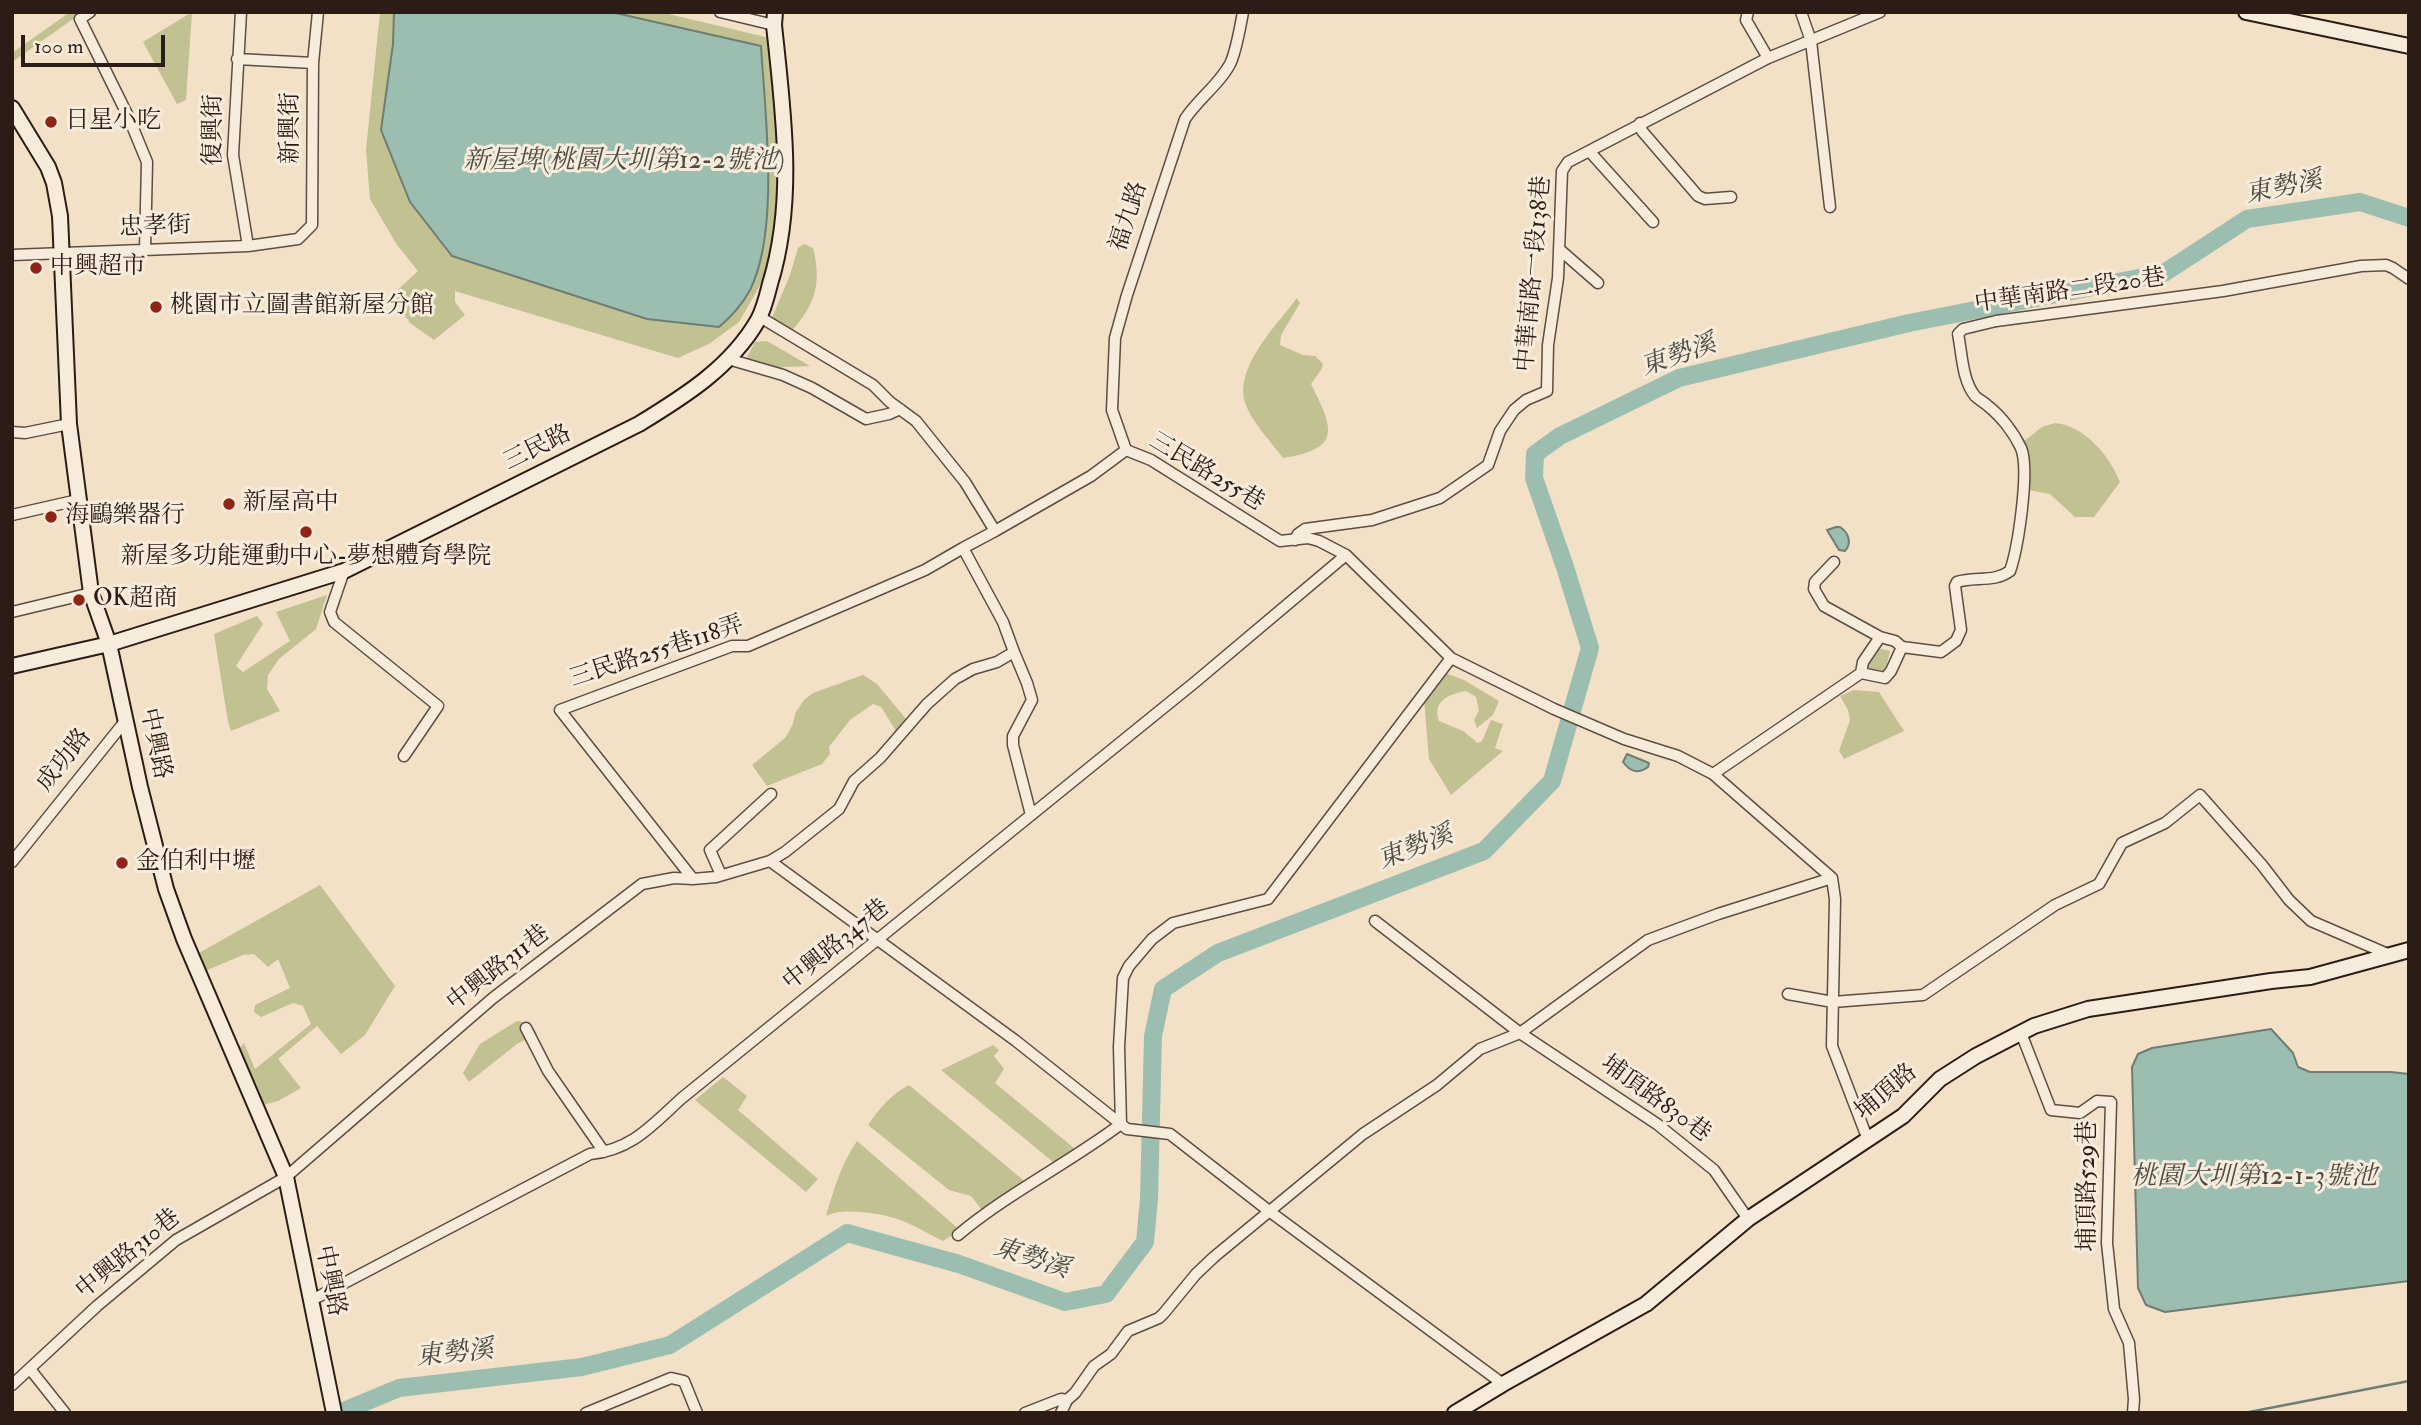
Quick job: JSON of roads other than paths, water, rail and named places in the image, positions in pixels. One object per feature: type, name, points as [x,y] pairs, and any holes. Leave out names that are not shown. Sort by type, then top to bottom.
[{"type":"street","points":[[90,12],[80,19],[128,116],[147,162],[145,250]]},
{"type":"street","name":"復興街","points":[[241,12],[233,155],[248,246]]},
{"type":"street","name":"新興街","points":[[298,239],[312,225],[313,63],[318,12]]},
{"type":"street","points":[[720,12],[775,18]]},
{"type":"street","name":"福九路","points":[[1126,450],[1111,410],[1115,338],[1185,118],[1230,63],[1243,12]]},
{"type":"street","points":[[1748,12],[1746,20],[1768,58]]},
{"type":"street","points":[[1801,12],[1811,41],[1830,207]]},
{"type":"street","name":"中華南路一段138巷","points":[[1295,540],[1305,528],[1373,520],[1440,498],[1488,465],[1500,431],[1514,410],[1526,400],[1547,391],[1548,345],[1553,320],[1559,249],[1562,171],[1568,162],[1768,58],[1811,41],[1855,17],[1880,12]]},
{"type":"street","points":[[2246,12],[2409,46]]},
{"type":"street","name":"三民路","points":[[12,666],[108,644],[344,572],[639,424],[684,397],[716,372],[760,317],[781,240],[786,163],[785,123],[775,18]]},
{"type":"street","points":[[237,59],[313,63]]},
{"type":"street","name":"中興路","points":[[14,114],[37,146],[54,184],[60,216],[69,424],[91,593],[108,644],[159,860],[184,939],[286,1177],[334,1413]]},
{"type":"street","points":[[1640,123],[1642,131],[1698,196],[1705,199],[1731,197]]},
{"type":"street","points":[[1590,152],[1653,222]]},
{"type":"street","name":"忠孝街","points":[[12,255],[248,246],[298,239]]},
{"type":"street","points":[[1559,249],[1598,283]]},
{"type":"street","name":"中華南路二段20巷","points":[[1902,647],[1941,652],[1956,641],[1961,630],[1955,586],[1957,582],[1993,579],[2010,571],[2018,537],[2025,462],[2021,449],[1998,415],[1977,398],[1968,384],[1958,334],[1964,329],[1996,321],[2223,291],[2361,266],[2386,265],[2409,279]]},
{"type":"street","points":[[760,317],[873,385],[890,402],[916,421],[965,482],[995,531]]},
{"type":"street","points":[[728,359],[783,375],[866,419],[900,409]]},
{"type":"street","points":[[12,432],[26,433],[69,424]]},
{"type":"street","name":"三民路255巷","points":[[963,548],[1091,476],[1126,450],[1151,460],[1280,541],[1308,538],[1346,555],[1451,658],[1554,709],[1624,739],[1678,756],[1713,774],[1832,878]]},
{"type":"street","points":[[12,515],[78,500]]},
{"type":"street","points":[[963,548],[1003,622],[1032,700],[1013,736],[1013,746],[1031,815]]},
{"type":"street","name":"三民路255巷118弄","points":[[693,879],[560,710],[732,646],[748,646],[925,570],[963,548]]},
{"type":"street","name":"中興路347巷","points":[[310,1301],[590,1153],[618,1149],[648,1130],[682,1098],[1346,555]]},
{"type":"street","points":[[1834,562],[1815,582],[1814,589],[1818,600],[1824,606],[1902,647],[1885,678],[1861,673]]},
{"type":"street","points":[[344,572],[330,612],[334,622],[438,706],[404,756]]},
{"type":"street","points":[[12,612],[91,593]]},
{"type":"street","points":[[1713,774],[1861,673],[1863,663],[1880,636]]},
{"type":"street","name":"中興路311巷","points":[[286,1177],[493,998],[642,884],[674,878],[693,879],[721,875],[770,861],[785,852],[839,808],[854,780],[880,758],[927,704],[955,679],[1014,652]]},
{"type":"street","points":[[1124,1127],[1119,1047],[1124,978],[1129,966],[1152,939],[1173,923],[1268,900],[1451,658]]},
{"type":"street","name":"成功路","points":[[12,862],[126,720]]},
{"type":"street","points":[[721,875],[710,850],[771,794]]},
{"type":"street","points":[[1788,994],[1833,1002],[1923,995],[2055,905],[2099,884],[2122,843],[2165,823],[2200,795],[2289,900],[2311,921],[2390,955]]},
{"type":"street","points":[[770,861],[1016,1041],[1124,1127],[1166,1134],[1198,1153],[1269,1211],[1503,1384]]},
{"type":"street","points":[[1061,1413],[1067,1400],[1090,1370],[1111,1354],[1128,1331],[1159,1318],[1205,1266],[1269,1211],[1363,1134],[1437,1085],[1480,1049],[1520,1033],[1648,940],[1718,914],[1832,878],[1835,899],[1832,1046],[1868,1140]]},
{"type":"street","name":"埔頂路830巷","points":[[1375,920],[1520,1033],[1657,1124],[1714,1170],[1748,1219]]},
{"type":"street","name":"埔頂路","points":[[1455,1413],[1646,1304],[1748,1219],[1903,1116],[1940,1079],[1976,1056],[2034,1026],[2088,1009],[2310,977],[2409,950]]},
{"type":"street","points":[[526,1028],[548,1071],[604,1152]]},
{"type":"street","name":"埔頂路529巷","points":[[2021,1033],[2051,1110],[2080,1113],[2097,1101],[2111,1102],[2107,1243],[2115,1309],[2129,1343],[2133,1413]]},
{"type":"street","points":[[958,1235],[975,1221],[1124,1127]]},
{"type":"street","name":"中興路310巷","points":[[12,1385],[97,1306],[176,1240],[286,1177]]},
{"type":"street","points":[[30,1369],[65,1413]]},
{"type":"street","points":[[586,1413],[671,1378],[684,1381],[697,1413]]},
{"type":"street","points":[[1024,1413],[1061,1399],[1067,1400]]},
{"type":"water","name":"新屋埤(桃園大圳第12-2號池)","points":[[394,12],[611,12],[761,46],[768,204],[759,265],[744,301],[719,327],[647,319],[452,256],[410,202],[381,130],[393,44]]},
{"type":"water","points":[[1836,527],[1843,529],[1847,535],[1849,541],[1845,551],[1839,550],[1827,530]]},
{"type":"water","points":[[1627,754],[1649,763],[1648,767],[1640,771],[1631,770],[1623,762]]},
{"type":"water","name":"桃園大圳第12-1-3號池","points":[[2271,1029],[2293,1053],[2298,1067],[2310,1072],[2409,1074],[2409,1281],[2165,1312],[2146,1305],[2138,1288],[2132,1067],[2138,1054],[2152,1048]]},
{"type":"waterway","name":"東勢溪","points":[[339,1413],[399,1388],[582,1367],[670,1345],[847,1233],[959,1264],[1065,1302],[1106,1294],[1145,1242],[1149,1199],[1153,1036],[1163,989],[1218,953],[1484,851],[1552,781],[1590,648],[1534,478],[1535,454],[1560,436],[1679,378],[1909,323],[2164,273],[2247,219],[2360,202],[2409,218]]},
{"type":"waterway","points":[[2244,1413],[2409,1381]]},
{"type":"place","name":"日星小吃","points":[[51,122]]},
{"type":"place","name":"中興超市","points":[[36,268]]},
{"type":"place","name":"桃園市立圖書館新屋分館","points":[[156,307]]},
{"type":"place","name":"新屋高中","points":[[229,504]]},
{"type":"place","name":"海鷗樂器行","points":[[51,517]]},
{"type":"place","name":"新屋多功能運動中心-夢想體育學院","points":[[306,532]]},
{"type":"place","name":"OK超商","points":[[79,600]]},
{"type":"place","name":"金伯利中壢","points":[[122,863]]}]
